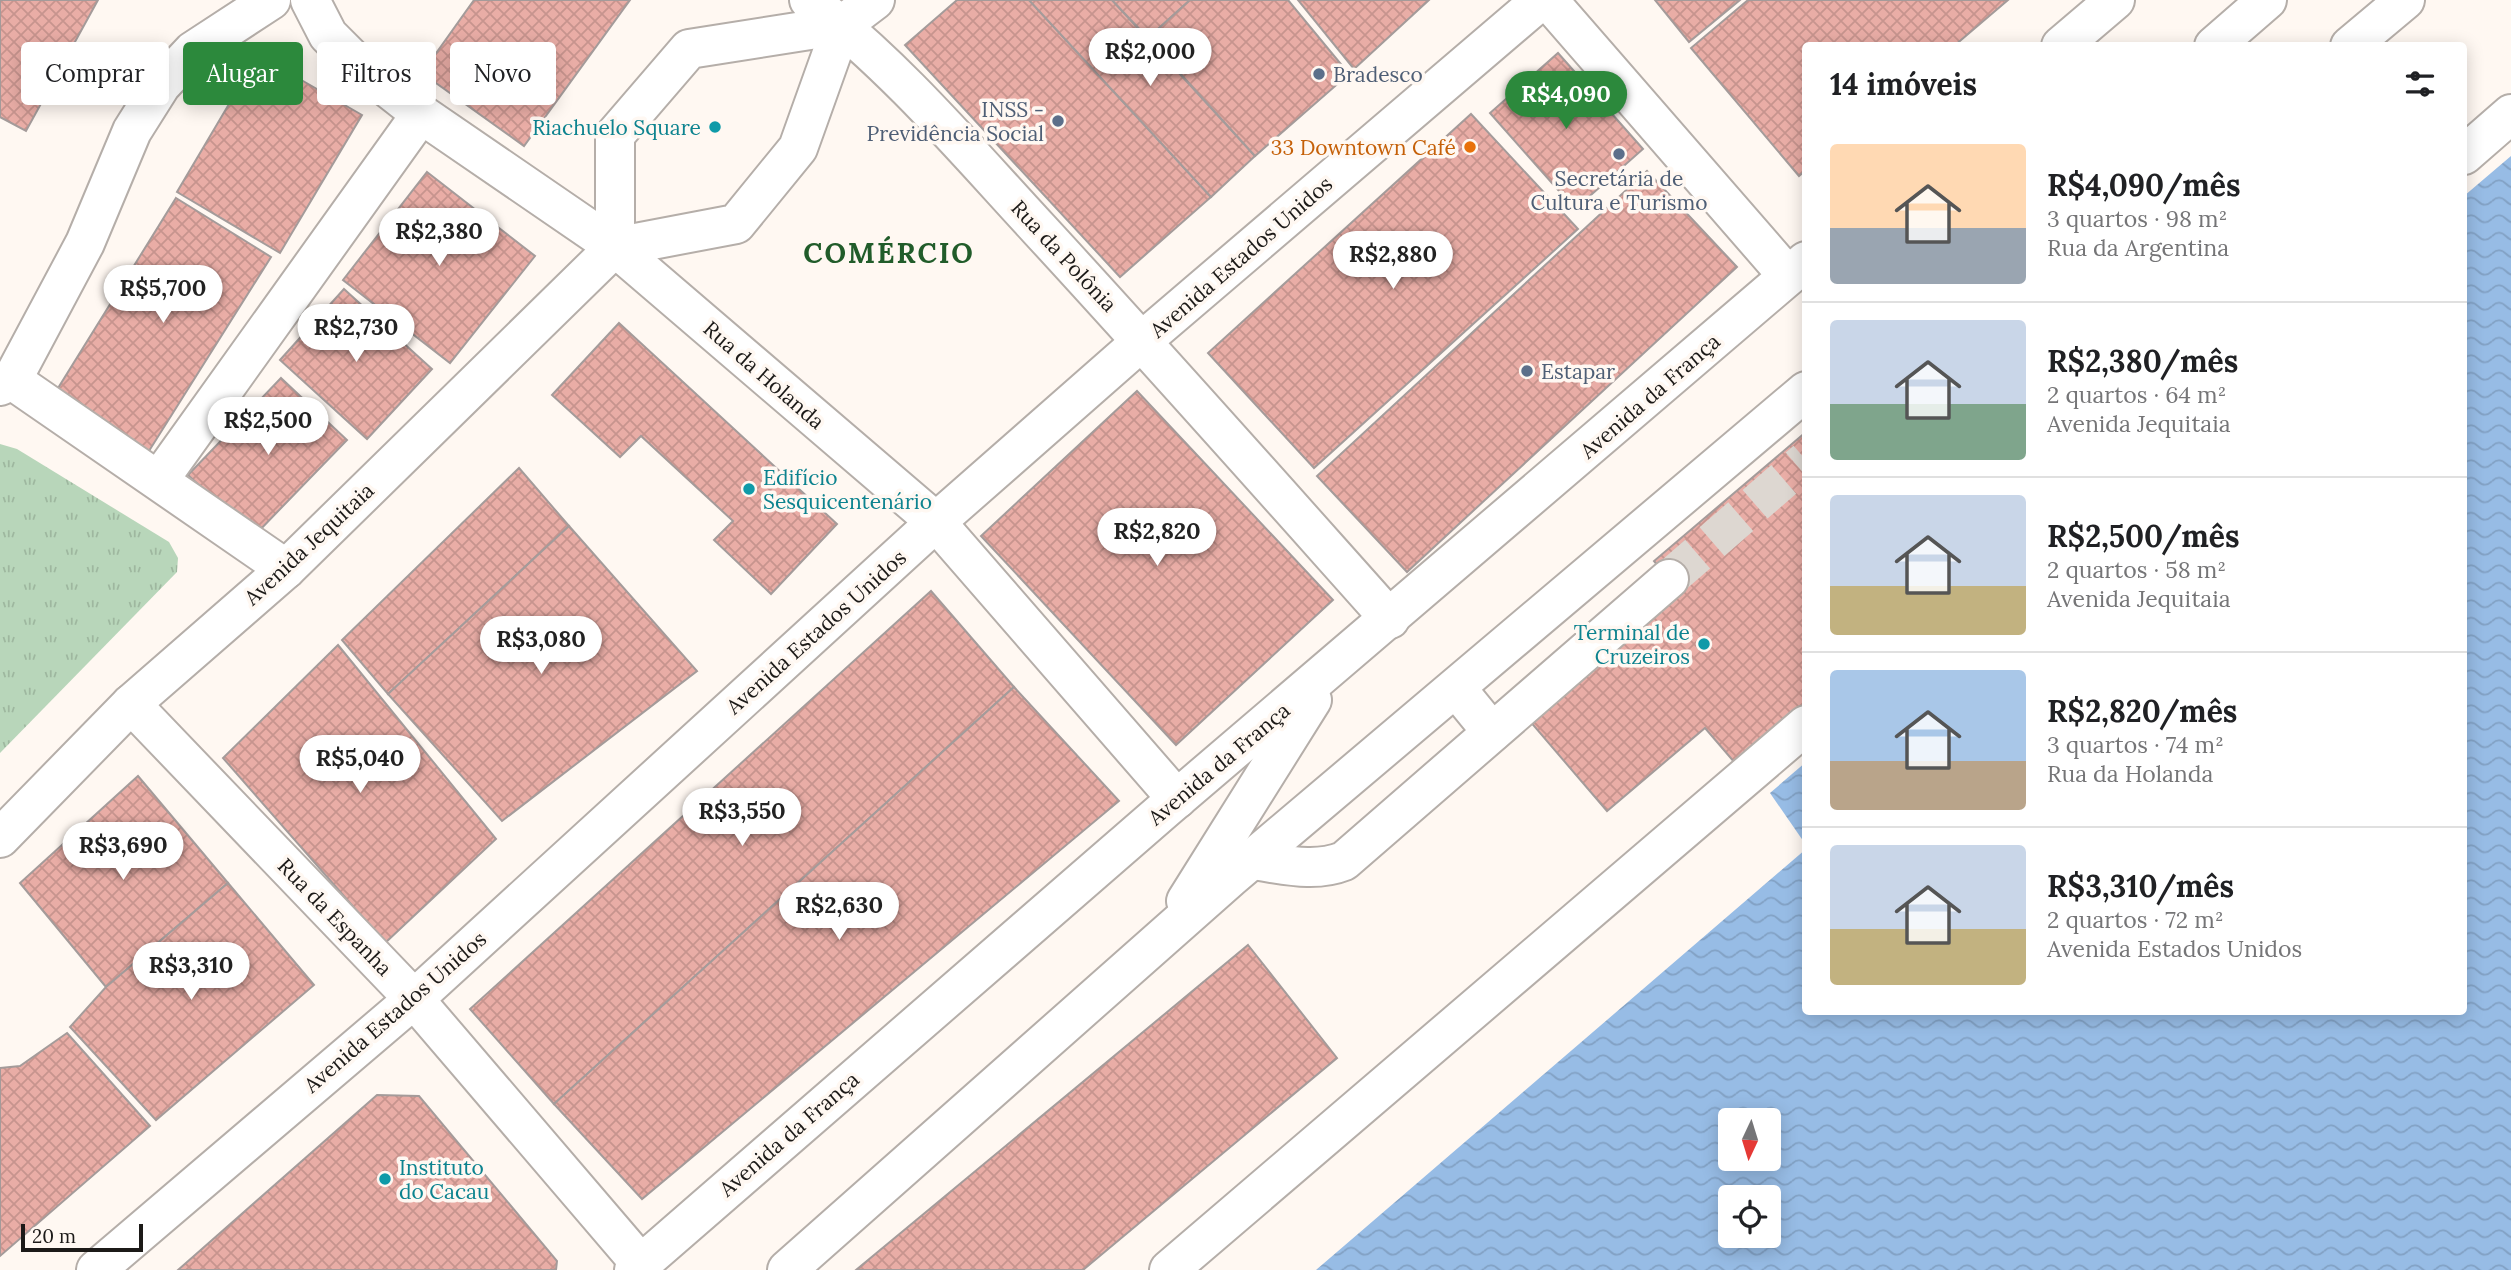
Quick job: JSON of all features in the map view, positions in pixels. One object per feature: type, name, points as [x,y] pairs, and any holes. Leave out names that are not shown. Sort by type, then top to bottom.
[{"type":"main road","name":"Rua da Holanda","points":[[310,0],[328,35],[356,63],[421,114],[615,247],[936,522],[1177,799]]},
{"type":"main road","name":"Rua da Polônia","points":[[809,0],[842,25],[903,83],[1142,341],[1390,619]]},
{"type":"main road","points":[[842,25],[798,148],[736,225],[615,247],[615,135],[689,49],[842,25],[875,0]]},
{"type":"main road","name":"Avenida Estados Unidos","points":[[96,1270],[404,1006],[936,522],[1142,341],[1541,0]]},
{"type":"main road","points":[[1548,0],[1797,269]]},
{"type":"main road","points":[[2066,42],[2115,0]]},
{"type":"main road","points":[[2219,42],[2267,0]]},
{"type":"main road","points":[[2355,42],[2405,0]]},
{"type":"main road","points":[[247,5],[193,51],[161,85],[132,131],[85,243],[6,383],[159,480],[286,569]]},
{"type":"main road","points":[[159,480],[421,114]]},
{"type":"main road","points":[[2467,152],[2511,114]]},
{"type":"main road","name":"Avenida Jequitaia","points":[[0,838],[131,704],[286,569],[615,247]]},
{"type":"main road","name":"Avenida da França","points":[[629,1268],[1797,269]]},
{"type":"main road","points":[[787,1270],[1252,860],[1802,394]]},
{"type":"main road","points":[[1252,860],[1307,867],[1327,867],[1343,860],[1669,579]]},
{"type":"main road","points":[[1158,944],[1331,670]]},
{"type":"main road","points":[[1455,688],[1492,732]]},
{"type":"main road","name":"Rua da Espanha","points":[[131,704],[404,1006],[629,1268]]},
{"type":"main road","points":[[1169,1270],[1802,728]]},
{"type":"green space","points":[[0,444],[17,449],[169,542],[178,558],[177,572],[0,753]]},
{"type":"water","points":[[2511,156],[2511,1270],[1316,1270],[1802,852],[1802,1015],[2467,1015],[2467,193]]},
{"type":"water","points":[[1802,765],[1802,839],[1770,793]]},
{"type":"building","points":[[0,0],[98,0],[75,42],[21,42],[21,105],[40,105],[26,131],[0,117]]},
{"type":"building","points":[[474,0],[630,0],[556,102],[556,42],[450,42],[450,93],[436,83],[436,53]]},
{"type":"building","name":"INSS - Previdência Social","points":[[957,0],[1029,0],[1211,197],[1120,277],[905,45]]},
{"type":"building","points":[[1029,0],[1112,0],[1255,156],[1211,197]]},
{"type":"building","points":[[1112,0],[1190,0],[1148,38]]},
{"type":"building","points":[[1190,0],[1288,0],[1349,74],[1255,156],[1148,38]]},
{"type":"building","points":[[1298,0],[1429,0],[1354,69]]},
{"type":"building","points":[[1655,0],[1740,0],[1689,42]]},
{"type":"building","points":[[1748,0],[2008,0],[1959,42],[1802,42],[1802,173],[1799,176],[1691,48]]},
{"type":"building","points":[[1558,53],[1643,149],[1575,209],[1490,113]]},
{"type":"building","points":[[303,81],[317,89],[317,105],[345,105],[362,115],[280,253],[177,192],[228,105],[303,105]]},
{"type":"building","points":[[467,105],[554,105],[524,146]]},
{"type":"building","points":[[1471,114],[1578,229],[1314,468],[1208,353]]},
{"type":"building","name":"Estapar","points":[[1647,171],[1737,267],[1407,572],[1317,476]]},
{"type":"building","points":[[427,172],[535,256],[450,363],[343,280]]},
{"type":"building","points":[[176,198],[271,257],[149,451],[55,393]]},
{"type":"building","points":[[344,289],[432,369],[367,439],[280,360]]},
{"type":"building","name":"Edifício Sesquicentenário","points":[[619,323],[837,524],[771,594],[714,540],[733,521],[641,436],[620,457],[552,395]]},
{"type":"building","points":[[281,378],[347,440],[254,536],[188,475]]},
{"type":"building","points":[[1137,391],[1333,600],[1176,745],[981,536]]},
{"type":"building","name":"Terminal de Cruzeiros","points":[[1802,435],[1802,706],[1735,763],[1705,728],[1607,811],[1522,712],[1673,584],[1654,561]]},
{"type":"building","points":[[519,468],[569,526],[388,694],[342,640]]},
{"type":"building","points":[[569,526],[697,671],[502,821],[388,694]]},
{"type":"building","points":[[931,591],[1014,687],[554,1104],[470,1009]]},
{"type":"building","points":[[338,645],[496,839],[385,943],[223,758]]},
{"type":"building","points":[[1014,687],[1119,801],[642,1199],[554,1104]]},
{"type":"building","points":[[138,776],[228,883],[106,987],[20,883]]},
{"type":"building","points":[[228,883],[314,985],[156,1120],[70,1027],[106,987]]},
{"type":"building","points":[[1248,945],[1337,1058],[1083,1270],[856,1270]]},
{"type":"building","points":[[67,1033],[150,1126],[0,1256],[0,1068],[20,1066]]},
{"type":"building","name":"Instituto do Cacau","points":[[377,1095],[419,1096],[557,1261],[556,1270],[178,1270]]},
{"type":"tunnel","points":[[1669,579],[1802,463]]},
{"type":"place","name":"Bradesco","points":[[1319,74]]},
{"type":"place","name":"INSS - Previdência Social","points":[[1058,121]]},
{"type":"place","name":"Riachuelo Square","points":[[715,127]]},
{"type":"place","name":"33 Downtown Café","points":[[1470,147]]},
{"type":"place","name":"Secretária de Cultura e Turismo","points":[[1619,154]]},
{"type":"place","name":"Estapar","points":[[1527,371]]},
{"type":"place","name":"Edifício Sesquicentenário","points":[[749,489]]},
{"type":"place","name":"Terminal de Cruzeiros","points":[[1704,644]]},
{"type":"place","name":"Instituto do Cacau","points":[[385,1179]]},
{"type":"district","name":"COMÉRCIO","points":[[889,253]]}]
